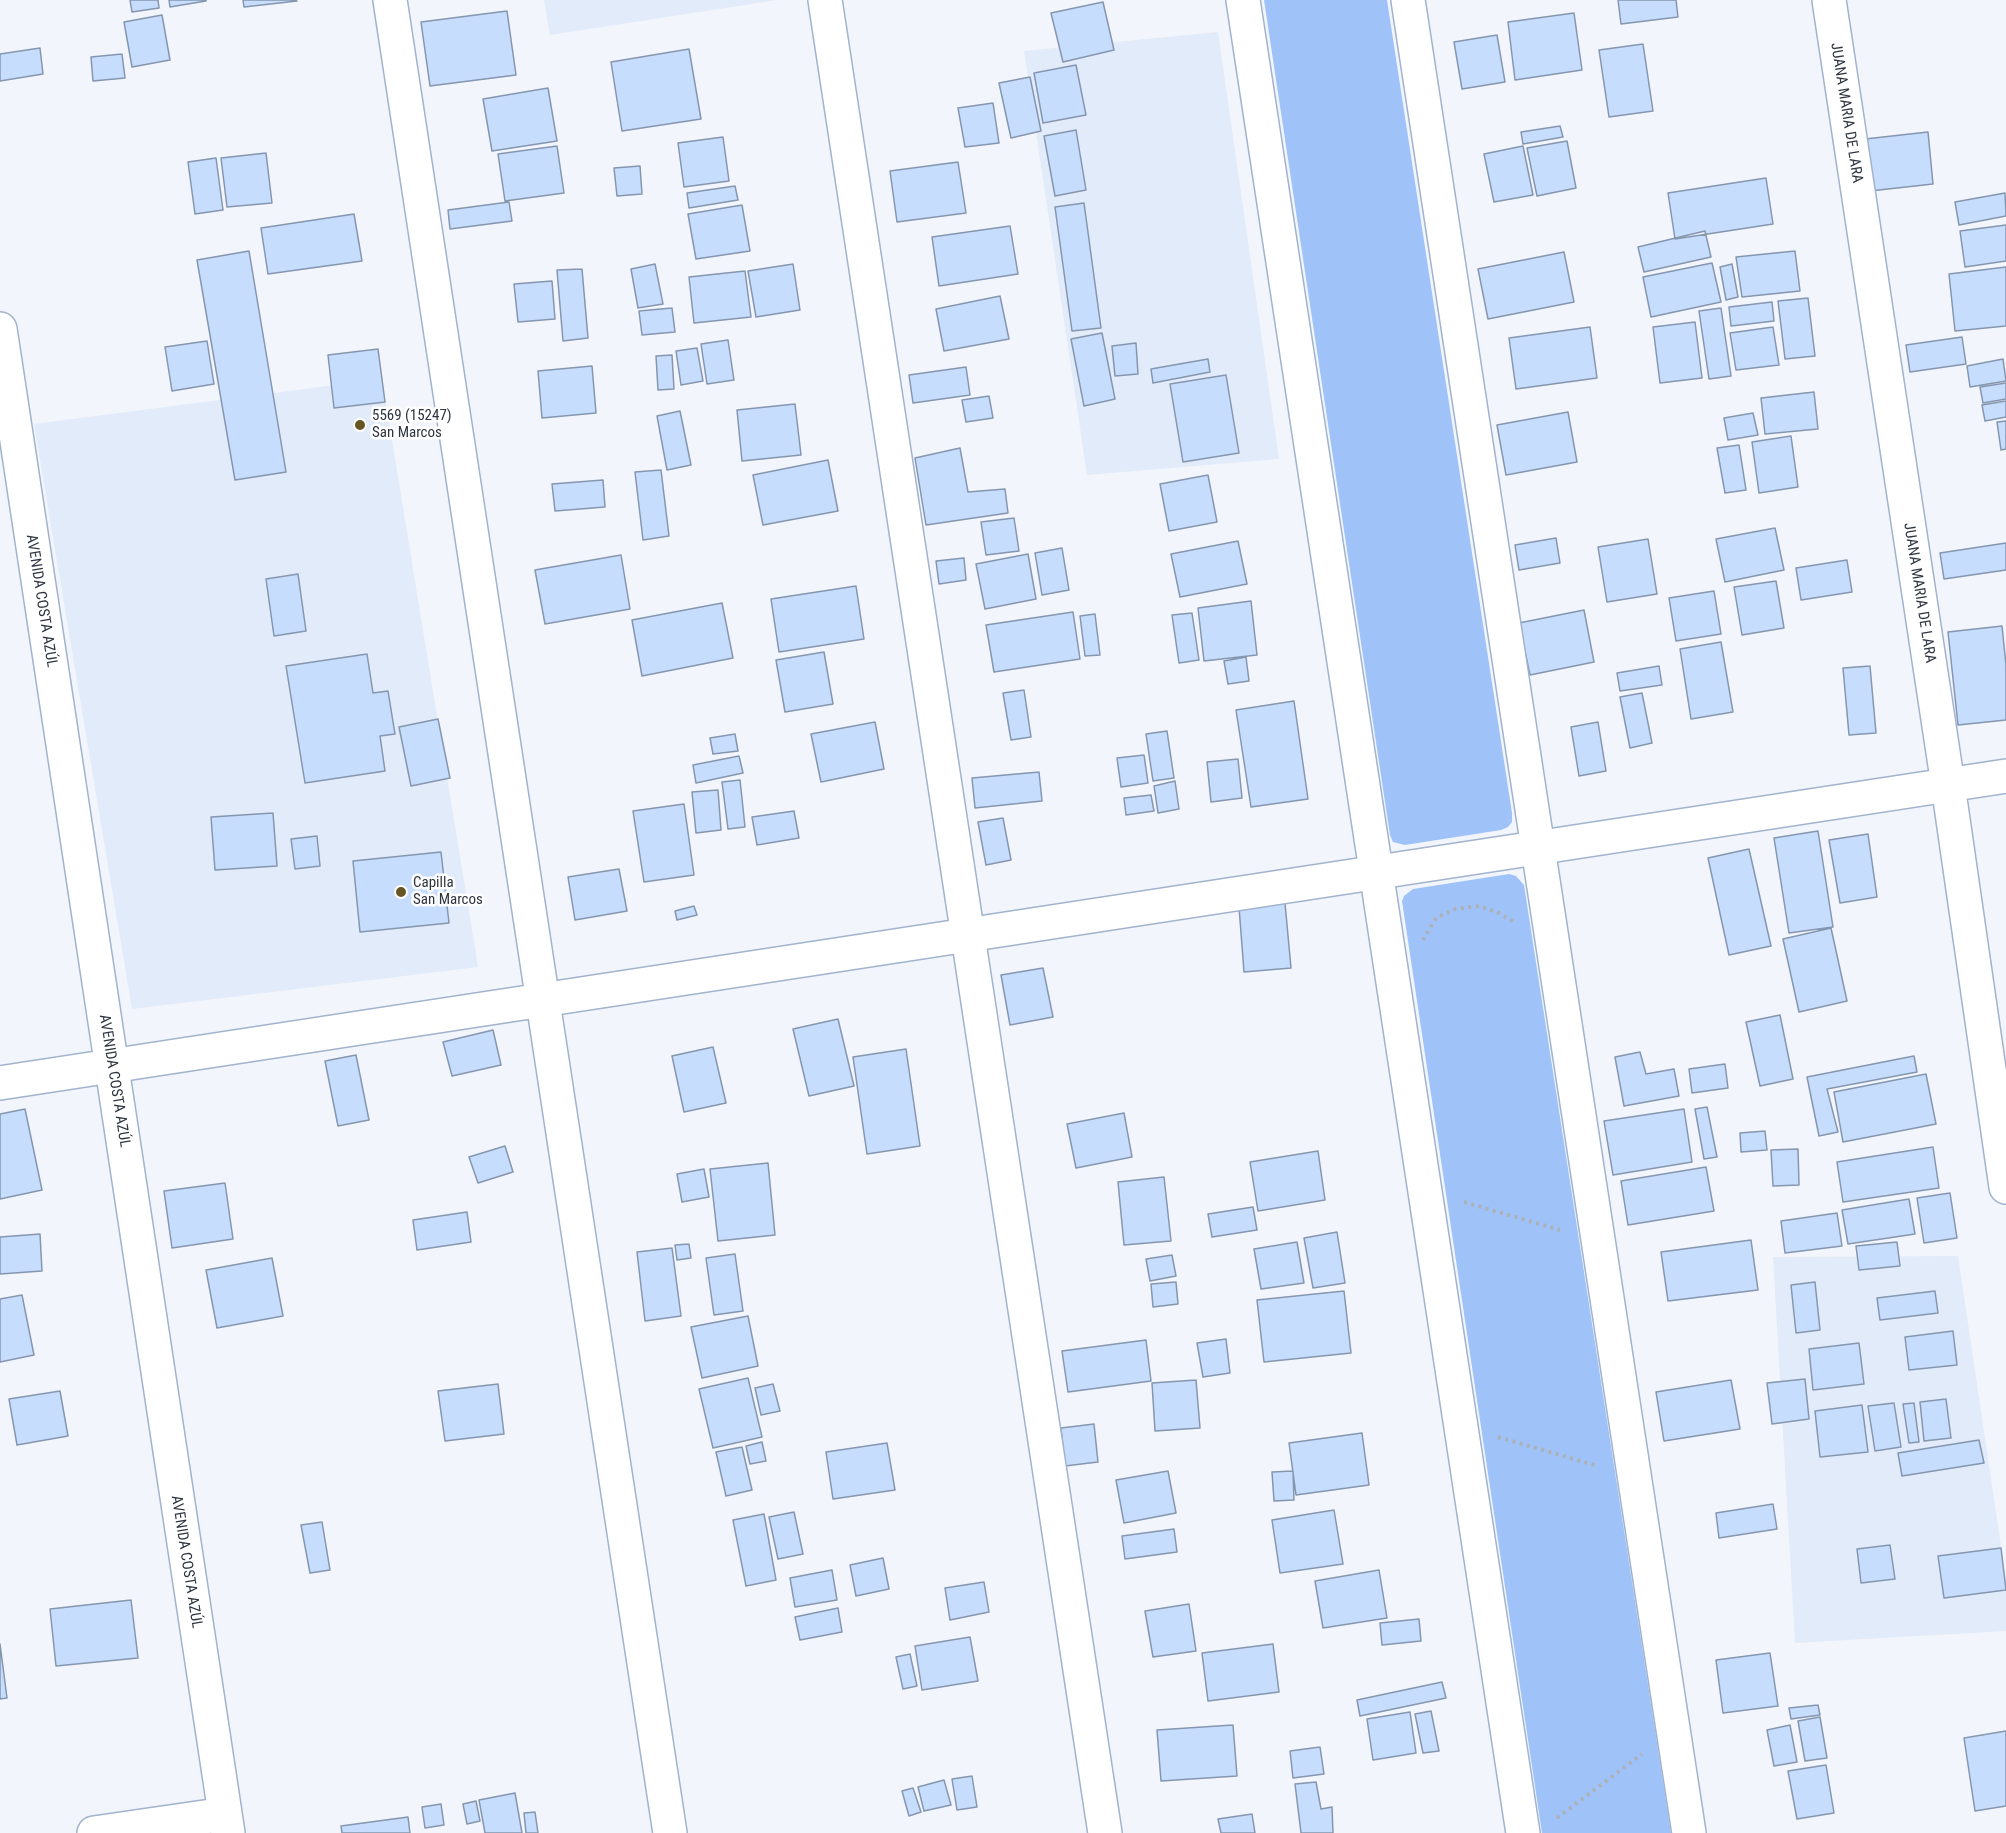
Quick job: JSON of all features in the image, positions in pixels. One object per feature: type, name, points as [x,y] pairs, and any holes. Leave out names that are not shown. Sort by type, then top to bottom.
[{"type":"street","points":[[390,0],[670,1833]]},
{"type":"street","points":[[825,0],[1105,1833]]},
{"type":"street","points":[[1243,0],[1522,1833]]},
{"type":"street","points":[[1408,0],[1689,1833]]},
{"type":"street","name":"JUANA MARIA DE LARA","points":[[1829,0],[1948,785],[2006,1187]]},
{"type":"street","name":"AVENIDA COSTA AZÚL","points":[[0,329],[226,1823]]},
{"type":"street","points":[[0,1083],[2006,776]]},
{"type":"street","points":[[94,1833],[226,1823]]},
{"type":"path","points":[[1454,1199],[1562,1230]]},
{"type":"path","points":[[1488,1434],[1599,1466]]},
{"type":"path","points":[[1556,1819],[1644,1752]]},
{"type":"shaded area","points":[[544,0],[777,0],[550,35]]},
{"type":"shaded area","points":[[1264,0],[1387,0],[1512,813],[1512,822],[1501,830],[1405,845],[1393,842],[1390,835]]},
{"type":"shaded area","points":[[1218,32],[1279,459],[1087,475],[1024,51]]},
{"type":"shaded area","points":[[382,379],[478,967],[132,1009],[34,424]]},
{"type":"shaded area","points":[[1509,874],[1516,876],[1524,885],[1671,1833],[1542,1833],[1402,901],[1404,896],[1413,889]]},
{"type":"shaded area","points":[[1958,1256],[2006,1580],[2006,1631],[1795,1643],[1773,1257]]},
{"type":"building","points":[[130,0],[158,0],[159,8],[132,12]]},
{"type":"building","points":[[169,0],[206,0],[206,1],[170,7]]},
{"type":"building","points":[[243,0],[296,0],[297,1],[244,7]]},
{"type":"building","points":[[1618,0],[1676,0],[1678,17],[1621,24]]},
{"type":"building","points":[[1103,2],[1114,50],[1063,62],[1051,13]]},
{"type":"building","points":[[507,11],[516,75],[430,86],[421,22]]},
{"type":"building","points":[[1574,13],[1582,70],[1515,80],[1508,22]]},
{"type":"building","points":[[162,15],[170,60],[132,67],[124,22]]},
{"type":"building","points":[[1497,35],[1505,82],[1462,89],[1454,42]]},
{"type":"building","points":[[1643,44],[1653,111],[1609,117],[1599,50]]},
{"type":"building","points":[[40,48],[43,74],[0,81],[0,54]]},
{"type":"building","points":[[689,49],[701,119],[622,131],[611,62]]},
{"type":"building","points":[[122,54],[125,78],[93,81],[91,57]]},
{"type":"building","points":[[1076,65],[1086,115],[1043,123],[1034,73]]},
{"type":"building","points":[[1030,77],[1041,131],[1011,138],[999,83]]},
{"type":"building","points":[[548,88],[557,141],[492,151],[483,99]]},
{"type":"building","points":[[993,103],[999,143],[965,147],[958,108]]},
{"type":"building","points":[[1560,126],[1563,137],[1523,144],[1521,132]]},
{"type":"building","points":[[1076,130],[1086,190],[1055,196],[1044,136]]},
{"type":"building","points":[[1928,132],[1933,184],[1870,191],[1865,139]]},
{"type":"building","points":[[723,137],[729,181],[684,187],[678,143]]},
{"type":"building","points":[[1567,141],[1576,188],[1537,196],[1527,148]]},
{"type":"building","points":[[557,146],[564,193],[505,201],[498,154]]},
{"type":"building","points":[[1523,146],[1533,195],[1494,202],[1484,154]]},
{"type":"building","points":[[266,153],[272,203],[227,207],[221,158]]},
{"type":"building","points":[[216,158],[223,210],[195,214],[188,162]]},
{"type":"building","points":[[958,162],[966,213],[897,222],[890,171]]},
{"type":"building","points":[[640,166],[642,194],[617,196],[614,168]]},
{"type":"building","points":[[1766,178],[1773,224],[1675,239],[1668,193]]},
{"type":"building","points":[[735,186],[738,200],[689,208],[687,193]]},
{"type":"building","points":[[2005,193],[2006,216],[1959,225],[1955,202]]},
{"type":"building","points":[[509,202],[512,221],[450,229],[448,210]]},
{"type":"building","points":[[1084,203],[1101,328],[1072,331],[1055,207]]},
{"type":"building","points":[[742,205],[750,251],[696,259],[688,214]]},
{"type":"building","points":[[354,214],[362,261],[268,274],[261,228]]},
{"type":"building","points":[[2006,225],[2006,261],[1965,267],[1960,231]]},
{"type":"building","points":[[1010,226],[1018,274],[939,286],[932,237]]},
{"type":"building","points":[[1705,231],[1711,257],[1644,272],[1638,247]]},
{"type":"building","points":[[249,251],[286,472],[235,480],[197,260]]},
{"type":"building","points":[[1795,251],[1800,291],[1742,297],[1736,257]]},
{"type":"building","points":[[1564,252],[1574,302],[1488,319],[1478,269]]},
{"type":"building","points":[[1712,263],[1721,302],[1651,317],[1643,277]]},
{"type":"building","points":[[655,264],[663,304],[638,308],[631,269]]},
{"type":"building","points":[[793,264],[800,310],[756,317],[748,271]]},
{"type":"building","points":[[1732,264],[1738,297],[1726,300],[1720,267]]},
{"type":"building","points":[[2006,267],[2006,326],[1955,331],[1949,274]]},
{"type":"building","points":[[582,269],[588,338],[563,341],[557,270]]},
{"type":"building","points":[[745,271],[751,317],[694,323],[689,277]]},
{"type":"building","points":[[552,281],[555,319],[518,322],[514,284]]},
{"type":"building","points":[[1000,296],[1009,339],[944,351],[936,309]]},
{"type":"building","points":[[1808,298],[1815,356],[1785,359],[1778,301]]},
{"type":"building","points":[[1772,302],[1774,321],[1731,326],[1729,307]]},
{"type":"building","points":[[672,308],[675,332],[642,335],[639,311]]},
{"type":"building","points":[[1721,308],[1731,376],[1709,379],[1699,311]]},
{"type":"building","points":[[1695,322],[1702,378],[1660,383],[1653,327]]},
{"type":"building","points":[[1590,327],[1597,378],[1516,389],[1509,338]]},
{"type":"building","points":[[1773,327],[1779,365],[1736,370],[1730,333]]},
{"type":"building","points":[[1102,333],[1115,399],[1084,406],[1071,339]]},
{"type":"building","points":[[1962,337],[1966,364],[1910,372],[1906,345]]},
{"type":"building","points":[[728,340],[734,380],[707,384],[701,344]]},
{"type":"building","points":[[207,341],[214,384],[172,391],[165,347]]},
{"type":"building","points":[[1136,343],[1138,374],[1115,376],[1112,346]]},
{"type":"building","points":[[697,348],[703,381],[681,385],[676,351]]},
{"type":"building","points":[[378,349],[385,402],[334,408],[328,355]]},
{"type":"building","points":[[672,355],[674,389],[658,390],[656,356]]},
{"type":"building","points":[[1208,359],[1210,372],[1153,383],[1151,369]]},
{"type":"building","points":[[2003,359],[2006,381],[1970,387],[1967,366]]},
{"type":"building","points":[[592,366],[596,413],[542,418],[538,371]]},
{"type":"building","points":[[966,367],[970,395],[913,403],[909,375]]},
{"type":"building","points":[[1226,375],[1239,453],[1183,462],[1170,384]]},
{"type":"building","points":[[2006,383],[2006,399],[1983,403],[1980,387]]},
{"type":"building","points":[[1814,392],[1818,429],[1765,434],[1761,398]]},
{"type":"building","points":[[989,396],[993,418],[966,422],[962,400]]},
{"type":"building","points":[[2006,401],[2006,417],[1985,421],[1982,405]]},
{"type":"building","points":[[795,404],[801,455],[742,461],[737,410]]},
{"type":"building","points":[[680,411],[691,465],[667,470],[657,416]]},
{"type":"building","points":[[1568,412],[1577,462],[1506,475],[1497,425]]},
{"type":"building","points":[[1753,413],[1758,435],[1728,440],[1724,418]]},
{"type":"building","points":[[2006,421],[2006,449],[2001,450],[1997,422]]},
{"type":"building","points":[[1791,436],[1798,487],[1759,493],[1752,442]]},
{"type":"building","points":[[1739,445],[1746,490],[1725,493],[1717,448]]},
{"type":"building","points":[[960,448],[968,492],[1005,489],[1008,513],[926,525],[915,458]]},
{"type":"building","points":[[828,460],[838,511],[763,525],[753,475]]},
{"type":"building","points":[[661,470],[669,536],[643,540],[635,472]]},
{"type":"building","points":[[1208,475],[1217,522],[1169,531],[1160,484]]},
{"type":"building","points":[[603,480],[605,507],[555,511],[552,484]]},
{"type":"building","points":[[1014,518],[1019,551],[986,555],[981,522]]},
{"type":"building","points":[[1775,528],[1784,570],[1725,582],[1716,539]]},
{"type":"building","points":[[1556,538],[1560,563],[1519,570],[1515,545]]},
{"type":"building","points":[[1648,539],[1657,594],[1607,602],[1598,547]]},
{"type":"building","points":[[1238,541],[1247,584],[1180,597],[1171,554]]},
{"type":"building","points":[[2006,543],[2006,570],[1944,579],[1940,553]]},
{"type":"building","points":[[1062,548],[1069,590],[1042,595],[1035,553]]},
{"type":"building","points":[[1028,554],[1036,599],[985,609],[976,564]]},
{"type":"building","points":[[621,555],[630,609],[545,624],[535,570]]},
{"type":"building","points":[[964,558],[966,580],[939,584],[936,561]]},
{"type":"building","points":[[1847,560],[1852,592],[1801,600],[1796,568]]},
{"type":"building","points":[[298,574],[306,631],[274,636],[266,579]]},
{"type":"building","points":[[1776,581],[1784,628],[1742,635],[1734,587]]},
{"type":"building","points":[[856,586],[864,639],[779,652],[771,599]]},
{"type":"building","points":[[1714,591],[1721,634],[1676,641],[1669,598]]},
{"type":"building","points":[[1251,601],[1257,655],[1204,661],[1198,608]]},
{"type":"building","points":[[722,603],[733,658],[642,676],[632,620]]},
{"type":"building","points":[[1584,610],[1594,662],[1530,675],[1519,623]]},
{"type":"building","points":[[1073,612],[1080,659],[994,672],[986,625]]},
{"type":"building","points":[[1192,613],[1199,660],[1179,663],[1172,615]]},
{"type":"building","points":[[1095,614],[1100,655],[1085,656],[1080,616]]},
{"type":"building","points":[[2002,626],[2006,665],[2006,720],[1958,725],[1948,632]]},
{"type":"building","points":[[1721,642],[1733,712],[1691,719],[1680,649]]},
{"type":"building","points":[[824,652],[833,704],[785,712],[776,660]]},
{"type":"building","points":[[367,654],[373,693],[388,691],[395,734],[380,736],[385,771],[305,783],[286,666]]},
{"type":"building","points":[[1246,657],[1249,681],[1228,684],[1224,661]]},
{"type":"building","points":[[1659,666],[1662,685],[1620,691],[1617,673]]},
{"type":"building","points":[[1870,666],[1876,733],[1849,735],[1843,668]]},
{"type":"building","points":[[1024,690],[1031,737],[1011,740],[1003,693]]},
{"type":"building","points":[[1642,693],[1652,743],[1630,748],[1620,697]]},
{"type":"building","points":[[1294,701],[1308,799],[1251,807],[1236,710]]},
{"type":"building","points":[[438,719],[450,778],[411,786],[399,727]]},
{"type":"building","points":[[875,722],[884,769],[821,782],[811,734]]},
{"type":"building","points":[[1598,722],[1606,771],[1579,776],[1571,727]]},
{"type":"building","points":[[1167,731],[1174,778],[1153,781],[1146,734]]},
{"type":"building","points":[[735,734],[738,751],[713,754],[710,738]]},
{"type":"building","points":[[1144,755],[1148,783],[1121,787],[1117,758]]},
{"type":"building","points":[[739,756],[743,773],[696,783],[693,765]]},
{"type":"building","points":[[1238,759],[1242,798],[1211,802],[1207,762]]},
{"type":"building","points":[[1039,772],[1042,801],[975,808],[972,778]]},
{"type":"building","points":[[740,780],[745,827],[728,829],[722,782]]},
{"type":"building","points":[[1175,781],[1179,809],[1158,813],[1154,786]]},
{"type":"building","points":[[718,790],[721,830],[696,833],[692,792]]},
{"type":"building","points":[[1151,795],[1154,811],[1126,815],[1124,798]]},
{"type":"building","points":[[684,804],[694,875],[644,882],[633,811]]},
{"type":"building","points":[[794,811],[799,838],[757,845],[752,817]]},
{"type":"building","points":[[273,813],[277,866],[215,870],[211,817]]},
{"type":"building","points":[[1003,818],[1011,860],[986,865],[978,822]]},
{"type":"building","points":[[1818,831],[1833,927],[1789,933],[1774,838]]},
{"type":"building","points":[[1868,834],[1877,897],[1840,903],[1829,840]]},
{"type":"building","points":[[317,836],[320,866],[295,869],[291,839]]},
{"type":"building","points":[[1749,849],[1771,946],[1729,955],[1708,858]]},
{"type":"building","name":"Capilla San Marcos","points":[[441,852],[449,923],[360,932],[353,861]]},
{"type":"building","points":[[619,869],[627,911],[575,920],[568,877]]},
{"type":"building","points":[[1285,903],[1291,968],[1244,972],[1239,907]]},
{"type":"building","points":[[694,906],[697,915],[677,920],[675,911]]},
{"type":"building","points":[[1831,928],[1847,1001],[1799,1012],[1783,939]]},
{"type":"building","points":[[1043,968],[1053,1017],[1010,1025],[1001,975]]},
{"type":"building","points":[[1780,1015],[1793,1079],[1760,1086],[1746,1022]]},
{"type":"building","points":[[838,1019],[854,1086],[809,1096],[793,1029]]},
{"type":"building","points":[[493,1030],[501,1065],[452,1076],[443,1042]]},
{"type":"building","points":[[713,1047],[726,1103],[684,1112],[672,1056]]},
{"type":"building","points":[[906,1049],[920,1146],[867,1154],[853,1057]]},
{"type":"building","points":[[1640,1052],[1646,1074],[1674,1069],[1679,1096],[1624,1106],[1615,1057]]},
{"type":"building","points":[[356,1055],[369,1120],[338,1126],[325,1061]]},
{"type":"building","points":[[1914,1056],[1917,1072],[1827,1089],[1838,1132],[1819,1136],[1807,1077]]},
{"type":"building","points":[[1725,1064],[1728,1088],[1692,1093],[1689,1069]]},
{"type":"building","points":[[1926,1074],[1936,1124],[1843,1142],[1834,1092]]},
{"type":"building","points":[[1707,1107],[1717,1157],[1704,1159],[1695,1109]]},
{"type":"building","points":[[25,1109],[42,1190],[0,1199],[0,1114]]},
{"type":"building","points":[[1684,1109],[1692,1162],[1613,1175],[1604,1121]]},
{"type":"building","points":[[1124,1113],[1132,1157],[1076,1168],[1067,1124]]},
{"type":"building","points":[[1765,1131],[1767,1150],[1741,1152],[1740,1133]]},
{"type":"building","points":[[505,1146],[513,1172],[478,1183],[469,1157]]},
{"type":"building","points":[[1933,1147],[1939,1188],[1843,1202],[1837,1162]]},
{"type":"building","points":[[1798,1149],[1799,1185],[1773,1186],[1771,1150]]},
{"type":"building","points":[[1318,1151],[1325,1200],[1258,1211],[1250,1162]]},
{"type":"building","points":[[768,1163],[775,1235],[718,1241],[710,1169]]},
{"type":"building","points":[[1706,1167],[1714,1211],[1628,1225],[1621,1181]]},
{"type":"building","points":[[704,1169],[709,1197],[682,1202],[677,1174]]},
{"type":"building","points":[[1164,1177],[1171,1241],[1124,1245],[1118,1182]]},
{"type":"building","points":[[225,1183],[233,1239],[172,1248],[164,1191]]},
{"type":"building","points":[[1950,1193],[1957,1238],[1924,1243],[1917,1198]]},
{"type":"building","points":[[1909,1199],[1915,1234],[1848,1244],[1842,1210]]},
{"type":"building","points":[[1253,1207],[1257,1230],[1212,1237],[1208,1214]]},
{"type":"building","points":[[467,1212],[471,1242],[417,1250],[413,1220]]},
{"type":"building","points":[[1837,1213],[1842,1246],[1785,1253],[1781,1221]]},
{"type":"building","points":[[1337,1232],[1345,1283],[1313,1288],[1304,1238]]},
{"type":"building","points":[[40,1234],[42,1271],[0,1274],[0,1237]]},
{"type":"building","points":[[1751,1240],[1758,1290],[1668,1301],[1661,1252]]},
{"type":"building","points":[[1297,1242],[1304,1283],[1261,1289],[1254,1249]]},
{"type":"building","points":[[1897,1242],[1900,1266],[1859,1270],[1856,1246]]},
{"type":"building","points":[[689,1244],[691,1258],[677,1260],[675,1245]]},
{"type":"building","points":[[672,1248],[681,1316],[645,1321],[637,1252]]},
{"type":"building","points":[[735,1254],[743,1311],[714,1315],[706,1258]]},
{"type":"building","points":[[1172,1255],[1176,1276],[1150,1281],[1146,1259]]},
{"type":"building","points":[[272,1258],[283,1316],[217,1328],[206,1270]]},
{"type":"building","points":[[1176,1282],[1178,1304],[1153,1307],[1151,1284]]},
{"type":"building","points":[[1815,1282],[1820,1330],[1796,1333],[1791,1285]]},
{"type":"building","points":[[1344,1291],[1351,1353],[1264,1362],[1257,1300]]},
{"type":"building","points":[[1935,1291],[1938,1313],[1880,1320],[1877,1298]]},
{"type":"building","points":[[22,1295],[34,1355],[0,1362],[0,1299]]},
{"type":"building","points":[[748,1316],[758,1366],[702,1378],[691,1327]]},
{"type":"building","points":[[1953,1331],[1957,1365],[1909,1370],[1905,1337]]},
{"type":"building","points":[[1226,1339],[1230,1373],[1203,1377],[1197,1343]]},
{"type":"building","points":[[1146,1340],[1151,1381],[1068,1392],[1062,1351]]},
{"type":"building","points":[[1859,1343],[1864,1384],[1813,1390],[1809,1349]]},
{"type":"building","points":[[748,1378],[762,1437],[713,1448],[699,1389]]},
{"type":"building","points":[[1805,1379],[1809,1419],[1772,1424],[1767,1383]]},
{"type":"building","points":[[1196,1380],[1200,1428],[1155,1431],[1152,1383]]},
{"type":"building","points":[[1731,1380],[1740,1429],[1664,1441],[1656,1392]]},
{"type":"building","points":[[498,1384],[504,1434],[445,1441],[438,1391]]},
{"type":"building","points":[[773,1384],[780,1411],[761,1415],[755,1388]]},
{"type":"building","points":[[60,1391],[68,1436],[17,1445],[9,1399]]},
{"type":"building","points":[[1946,1399],[1951,1438],[1924,1441],[1920,1402]]},
{"type":"building","points":[[1894,1403],[1901,1447],[1875,1451],[1868,1406]]},
{"type":"building","points":[[1914,1403],[1919,1442],[1909,1443],[1903,1404]]},
{"type":"building","points":[[1862,1405],[1868,1452],[1820,1457],[1815,1411]]},
{"type":"building","points":[[1094,1424],[1098,1462],[1065,1466],[1061,1428]]},
{"type":"building","points":[[1362,1433],[1369,1485],[1296,1495],[1289,1443]]},
{"type":"building","points":[[1979,1440],[1984,1463],[1902,1476],[1898,1453]]},
{"type":"building","points":[[762,1442],[766,1461],[750,1464],[746,1446]]},
{"type":"building","points":[[887,1443],[895,1490],[833,1499],[826,1452]]},
{"type":"building","points":[[742,1447],[752,1490],[726,1496],[716,1452]]},
{"type":"building","points":[[1168,1471],[1176,1513],[1124,1523],[1116,1480]]},
{"type":"building","points":[[1293,1471],[1294,1500],[1274,1501],[1272,1472]]},
{"type":"building","points":[[1773,1504],[1777,1529],[1719,1538],[1716,1513]]},
{"type":"building","points":[[1334,1510],[1343,1564],[1280,1573],[1272,1520]]},
{"type":"building","points":[[794,1512],[803,1554],[778,1559],[769,1517]]},
{"type":"building","points":[[764,1514],[776,1580],[746,1586],[733,1520]]},
{"type":"building","points":[[322,1522],[330,1570],[310,1573],[301,1525]]},
{"type":"building","points":[[1174,1529],[1177,1552],[1125,1559],[1122,1536]]},
{"type":"building","points":[[1890,1545],[1895,1579],[1861,1583],[1857,1549]]},
{"type":"building","points":[[2001,1548],[2006,1590],[1944,1598],[1938,1556]]},
{"type":"building","points":[[883,1558],[889,1589],[856,1596],[850,1565]]},
{"type":"building","points":[[832,1570],[837,1600],[795,1607],[790,1578]]},
{"type":"building","points":[[1379,1570],[1387,1618],[1323,1628],[1315,1581]]},
{"type":"building","points":[[984,1582],[989,1612],[950,1620],[945,1588]]},
{"type":"building","points":[[131,1600],[138,1658],[56,1666],[50,1609]]},
{"type":"building","points":[[1189,1604],[1196,1651],[1153,1657],[1145,1611]]},
{"type":"building","points":[[838,1608],[842,1632],[800,1640],[795,1617]]},
{"type":"building","points":[[1419,1619],[1421,1641],[1382,1645],[1380,1623]]},
{"type":"building","points":[[970,1637],[978,1681],[922,1690],[915,1646]]},
{"type":"building","points":[[0,1644],[7,1698],[0,1699]]},
{"type":"building","points":[[1273,1644],[1279,1692],[1208,1701],[1202,1653]]},
{"type":"building","points":[[1770,1653],[1778,1706],[1723,1713],[1716,1660]]},
{"type":"building","points":[[910,1654],[917,1686],[903,1689],[896,1657]]},
{"type":"building","points":[[1442,1682],[1446,1698],[1360,1716],[1357,1700]]},
{"type":"building","points":[[1818,1705],[1820,1715],[1791,1719],[1789,1708]]},
{"type":"building","points":[[1431,1711],[1439,1751],[1423,1753],[1415,1714]]},
{"type":"building","points":[[1410,1712],[1416,1753],[1373,1760],[1367,1719]]},
{"type":"building","points":[[1820,1717],[1827,1758],[1805,1761],[1798,1721]]},
{"type":"building","points":[[1233,1725],[1237,1776],[1161,1781],[1157,1730]]},
{"type":"building","points":[[1790,1725],[1797,1762],[1774,1766],[1767,1730]]},
{"type":"building","points":[[2006,1731],[2006,1806],[1975,1811],[1964,1738]]},
{"type":"building","points":[[1320,1747],[1324,1774],[1293,1778],[1290,1751]]},
{"type":"building","points":[[1826,1765],[1834,1813],[1797,1819],[1788,1771]]},
{"type":"building","points":[[972,1776],[977,1807],[957,1810],[952,1779]]},
{"type":"building","points":[[944,1780],[951,1805],[924,1811],[918,1787]]},
{"type":"building","points":[[1316,1782],[1321,1809],[1332,1807],[1333,1833],[1301,1833],[1295,1784]]},
{"type":"building","points":[[913,1788],[921,1812],[909,1816],[902,1791]]},
{"type":"building","points":[[515,1793],[522,1833],[485,1833],[479,1800]]},
{"type":"building","points":[[476,1801],[480,1821],[467,1824],[463,1804]]},
{"type":"building","points":[[441,1804],[444,1825],[425,1828],[422,1807]]},
{"type":"building","points":[[535,1812],[538,1833],[526,1833],[524,1813]]},
{"type":"building","points":[[1252,1814],[1255,1833],[1221,1833],[1218,1819]]},
{"type":"building","points":[[408,1817],[410,1833],[342,1833],[341,1826]]},
{"type":"place","name":"5569 (15247) San Marcos","points":[[360,425]]},
{"type":"place","name":"Capilla San Marcos","points":[[401,892]]}]
